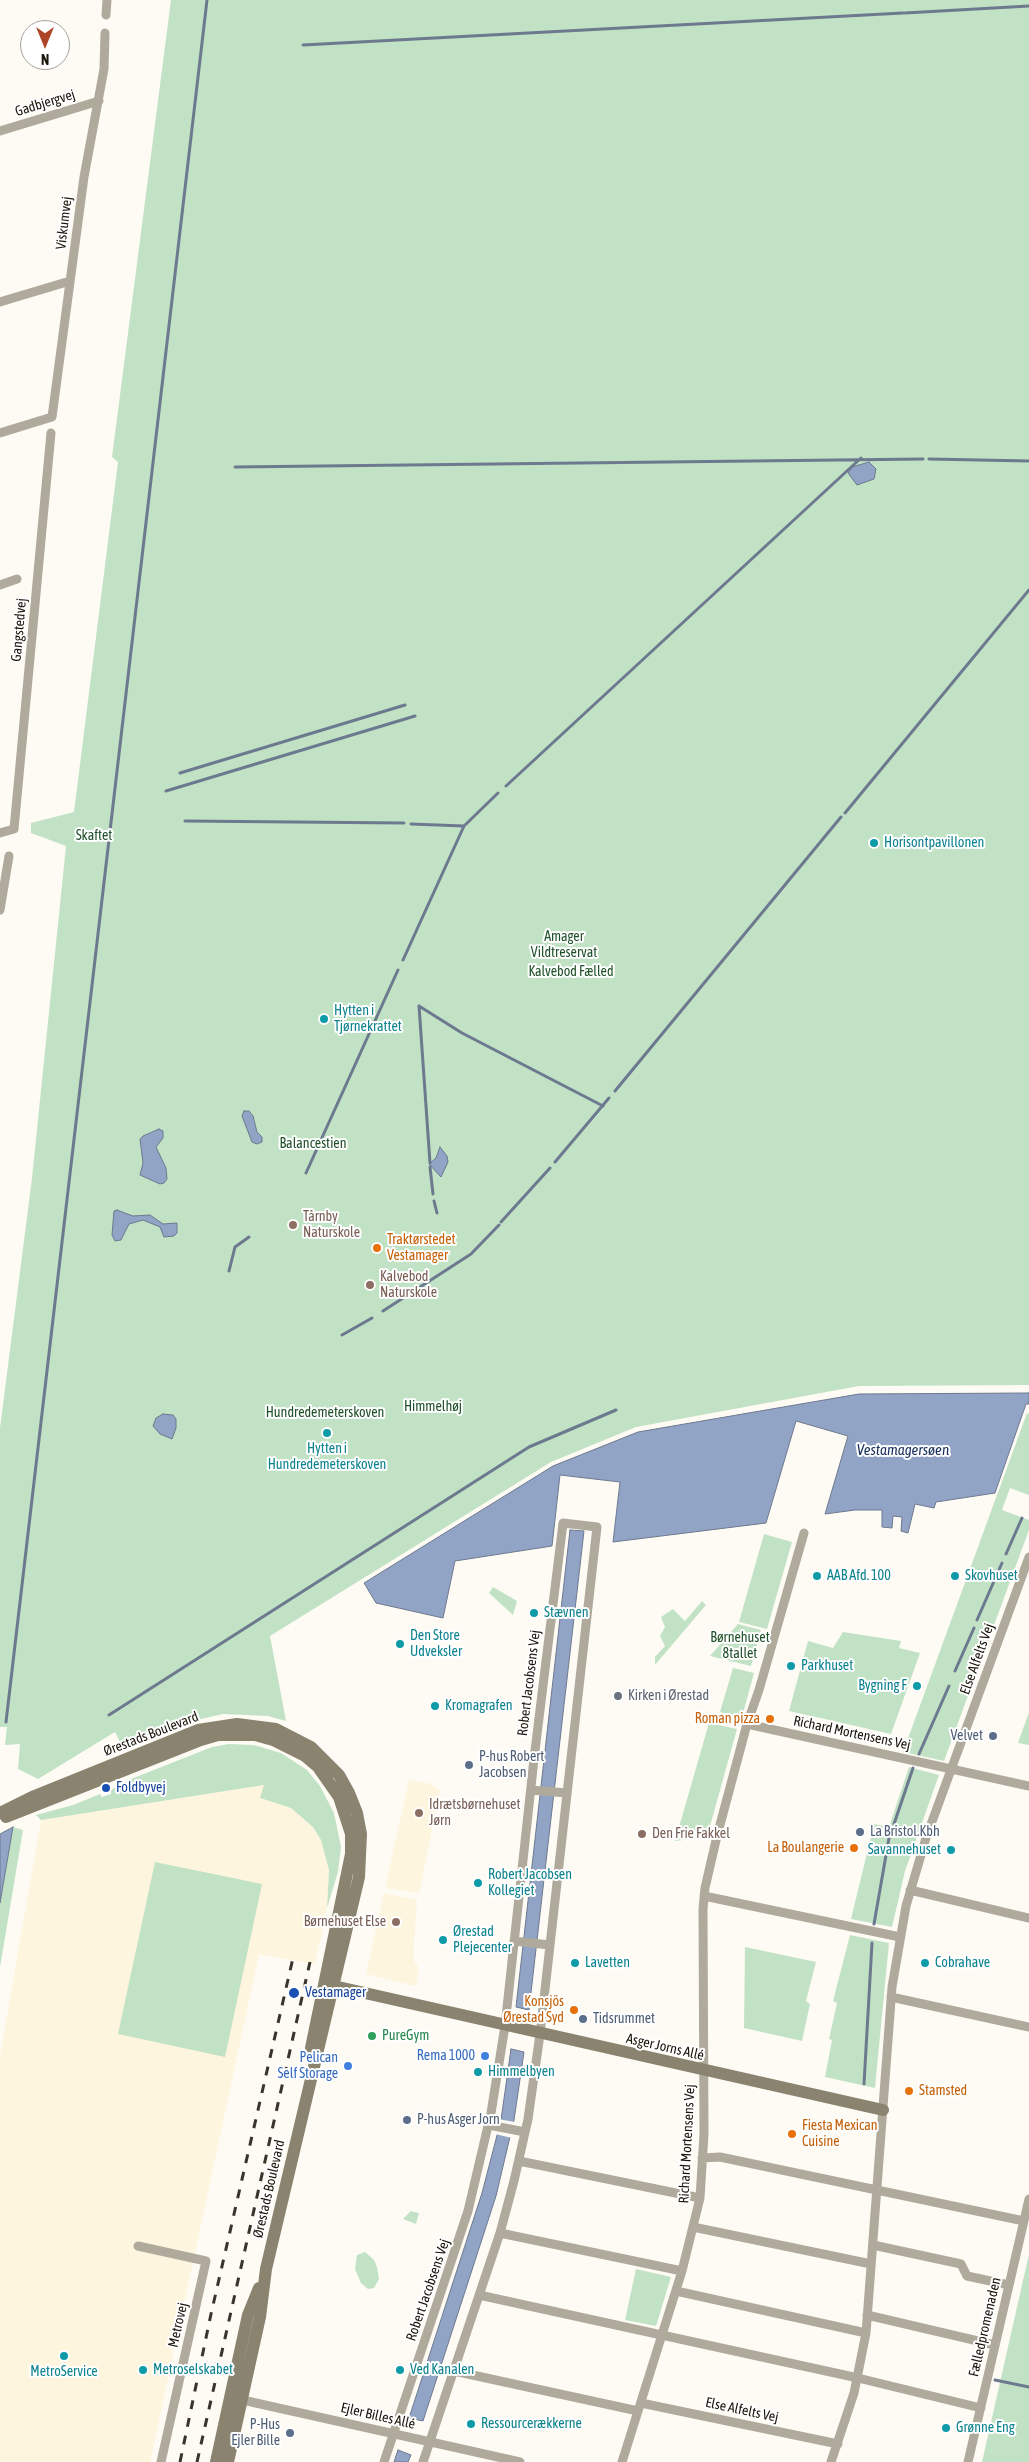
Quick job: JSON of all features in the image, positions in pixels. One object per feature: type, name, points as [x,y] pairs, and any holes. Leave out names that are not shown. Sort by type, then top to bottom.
[{"type":"street","points":[[106,15],[107,0]]},
{"type":"street","name":"Viskumvej","points":[[0,433],[52,417],[84,177],[99,101],[105,33]]},
{"type":"street","name":"Gadbjergvej","points":[[0,131],[99,101]]},
{"type":"street","points":[[0,302],[70,281]]},
{"type":"street","name":"Gangstedvej","points":[[0,833],[14,828],[51,433]]},
{"type":"street","points":[[0,584],[17,580]]},
{"type":"street","points":[[0,910],[9,856]]},
{"type":"street","name":"Robert Jacobsens Vej","points":[[384,2462],[468,2211],[493,2126],[514,1941],[534,1790],[563,1523],[597,1526],[562,1793],[550,1945],[540,2034],[525,2132],[500,2233],[423,2462]]},
{"type":"street","name":"Richard Mortensens Vej","points":[[622,2462],[682,2271],[700,2198],[704,2071],[704,1896],[717,1836],[747,1724],[759,1690],[804,1532]]},
{"type":"street","name":"Else Alfelts Vej","points":[[831,2462],[858,2378],[866,2333],[892,1997],[900,1937],[910,1890],[922,1849],[1029,1558]]},
{"type":"street","name":"Ørestads Boulevard","points":[[31,1802],[198,1730],[237,1724],[265,1727],[294,1737],[311,1747],[339,1775],[357,1813],[361,1834],[359,1877],[328,1984],[311,2084],[301,2115],[266,2269],[248,2316],[228,2462]]},
{"type":"street","name":"Richard Mortensens Vej","points":[[747,1724],[951,1769]]},
{"type":"street","points":[[951,1769],[1029,1786]]},
{"type":"street","points":[[534,1790],[562,1793]]},
{"type":"street","points":[[0,1813],[31,1802]]},
{"type":"street","points":[[0,1820],[31,1802]]},
{"type":"street","points":[[910,1890],[1029,1918]]},
{"type":"street","points":[[704,1896],[900,1937]]},
{"type":"street","points":[[514,1941],[550,1945]]},
{"type":"street","name":"Asger Jorns Allé","points":[[328,1984],[540,2034],[883,2110]]},
{"type":"street","points":[[892,1997],[1029,2027]]},
{"type":"street","points":[[493,2126],[525,2132]]},
{"type":"street","points":[[702,2158],[720,2157],[1024,2221]]},
{"type":"street","points":[[519,2161],[700,2198]]},
{"type":"street","name":"Fælledpromenaden","points":[[968,2462],[1029,2199]]},
{"type":"street","points":[[693,2227],[871,2264]]},
{"type":"street","points":[[500,2233],[682,2271]]},
{"type":"street","points":[[873,2245],[961,2264],[967,2276],[1009,2285]]},
{"type":"street","name":"Metrovej","points":[[138,2246],[206,2261],[161,2462]]},
{"type":"street","points":[[676,2290],[866,2333]]},
{"type":"street","points":[[480,2295],[858,2378],[981,2408]]},
{"type":"street","points":[[868,2315],[996,2345]]},
{"type":"street","points":[[454,2371],[640,2407]]},
{"type":"street","name":"Ørestads Boulevard","points":[[216,2462],[236,2399]]},
{"type":"street","name":"Ejler Billes Allé","points":[[236,2399],[520,2462]]},
{"type":"street","name":"Else Alfelts Vej","points":[[640,2407],[838,2444]]},
{"type":"shaded area","name":"Idrætsbørnehuset Jørn","points":[[409,1780],[431,1784],[440,1790],[419,1893],[385,1888]]},
{"type":"shaded area","points":[[265,1785],[260,1798],[291,1808],[313,1827],[321,1840],[329,1870],[327,1908],[315,1964],[259,1954],[150,2462],[0,2462],[0,2056],[41,1820]]},
{"type":"shaded area","name":"Børnehuset Else","points":[[384,1893],[417,1900],[414,1961],[419,1969],[416,1986],[366,1974]]},
{"type":"green space","name":"Kalvebod Fælled","points":[[171,0],[1029,0],[1029,1385],[859,1386],[636,1427],[551,1462],[270,1636],[286,1721],[268,1716],[223,1714],[201,1719],[124,1750],[115,1732],[38,1779],[18,1769],[20,1744],[5,1745],[7,1727],[0,1727],[0,1428],[32,1178],[66,846],[31,833],[31,823],[74,812],[118,462],[112,457]]},
{"type":"green space","points":[[1027,1413],[1029,1414],[1029,1495],[1010,1488],[1002,1510],[1029,1520],[1029,1530],[944,1761],[903,1752]]},
{"type":"green space","points":[[764,1534],[792,1542],[767,1629],[739,1622]]},
{"type":"green space","points":[[493,1587],[517,1601],[513,1615],[489,1593]]},
{"type":"green space","name":"Børnehuset 8tallet","points":[[702,1601],[706,1605],[655,1665],[655,1657],[665,1646],[660,1636],[665,1627],[661,1617],[673,1609],[685,1621]]},
{"type":"green space","name":"Børnehuset 8tallet","points":[[738,1624],[761,1630],[751,1666],[710,1656]]},
{"type":"green space","points":[[843,1632],[901,1641],[899,1648],[920,1653],[891,1734],[789,1711],[808,1641],[833,1648]]},
{"type":"green space","points":[[733,1668],[754,1673],[742,1717],[720,1712]]},
{"type":"green space","points":[[1029,1712],[1029,1745],[1018,1743]]},
{"type":"green space","points":[[709,1723],[737,1729],[707,1837],[675,1841]]},
{"type":"green space","points":[[229,1744],[254,1745],[281,1753],[307,1770],[320,1786],[334,1813],[341,1847],[338,1872],[327,1908],[329,1870],[321,1840],[313,1827],[291,1808],[260,1798],[264,1785],[41,1820],[36,1815],[73,1805],[100,1794],[102,1797],[111,1794],[111,1790],[131,1779],[212,1747]]},
{"type":"green space","points":[[909,1767],[939,1775],[905,1871],[892,1927],[851,1919],[874,1824],[889,1827]]},
{"type":"green space","points":[[13,1827],[23,1830],[0,1967],[0,1903]]},
{"type":"green space","points":[[155,1862],[262,1884],[225,2057],[118,2034]]},
{"type":"green space","points":[[850,1935],[889,1943],[875,2088],[825,2077],[832,2040],[829,2039],[837,2003],[833,2001]]},
{"type":"green space","points":[[745,1947],[816,1962],[806,2001],[810,2004],[802,2041],[744,2028]]},
{"type":"green space","points":[[411,2211],[419,2213],[416,2224],[403,2219]]},
{"type":"green space","points":[[365,2252],[374,2260],[379,2279],[374,2288],[368,2289],[361,2283],[355,2269],[357,2255]]},
{"type":"green space","points":[[1029,2254],[1029,2462],[982,2462]]},
{"type":"green space","points":[[636,2269],[671,2277],[656,2326],[625,2320]]},
{"type":"water","points":[[869,462],[876,469],[874,479],[857,485],[848,473],[852,467]]},
{"type":"water","points":[[244,1111],[249,1111],[253,1116],[257,1132],[262,1137],[262,1142],[257,1144],[252,1142],[242,1116]]},
{"type":"water","points":[[159,1129],[163,1131],[163,1138],[156,1147],[166,1168],[167,1179],[164,1183],[160,1184],[140,1175],[143,1163],[140,1139]]},
{"type":"water","points":[[440,1147],[447,1156],[448,1162],[441,1177],[429,1164],[436,1158]]},
{"type":"water","points":[[117,1210],[133,1216],[150,1215],[163,1224],[177,1223],[177,1233],[174,1236],[164,1237],[160,1227],[143,1220],[129,1224],[121,1240],[115,1241],[112,1235],[114,1211]]},
{"type":"water","name":"Vestamagersøen","points":[[1029,1393],[1029,1404],[1026,1404],[995,1493],[936,1502],[934,1508],[915,1504],[908,1533],[901,1531],[902,1517],[893,1516],[892,1528],[882,1527],[882,1510],[855,1510],[825,1514],[848,1436],[796,1421],[766,1523],[613,1542],[620,1482],[560,1475],[552,1546],[455,1561],[443,1618],[376,1603],[364,1583],[553,1466],[638,1432],[859,1394]]},
{"type":"water","points":[[163,1414],[173,1415],[176,1419],[176,1428],[172,1439],[160,1434],[153,1426],[156,1418]]},
{"type":"water","points":[[570,1530],[584,1531],[529,2010],[516,2007]]},
{"type":"water","points":[[13,1827],[0,1903],[0,1834]]},
{"type":"water","points":[[511,2049],[524,2052],[514,2120],[496,2196],[423,2421],[409,2418],[482,2193],[501,2120]]},
{"type":"water","points":[[398,2450],[411,2455],[408,2462],[394,2462]]},
{"type":"pier","points":[[498,2119],[515,2122],[512,2138],[495,2134]]},
{"type":"waterway","points":[[6,1722],[207,0]]},
{"type":"waterway","points":[[905,13],[1029,6]]},
{"type":"waterway","points":[[303,45],[903,13]]},
{"type":"waterway","points":[[506,786],[861,458]]},
{"type":"waterway","points":[[235,467],[923,459]]},
{"type":"waterway","points":[[929,459],[1029,461]]},
{"type":"waterway","points":[[845,813],[1029,590]]},
{"type":"waterway","points":[[180,773],[405,705]]},
{"type":"waterway","points":[[166,791],[415,716]]},
{"type":"waterway","points":[[403,960],[464,826],[498,793]]},
{"type":"waterway","points":[[615,1091],[841,817]]},
{"type":"waterway","points":[[185,821],[404,823]]},
{"type":"waterway","points":[[411,824],[464,826]]},
{"type":"waterway","points":[[306,1173],[398,970]]},
{"type":"waterway","points":[[419,1006],[462,1033],[603,1106]]},
{"type":"waterway","points":[[419,1006],[430,1163]]},
{"type":"waterway","points":[[555,1162],[609,1098]]},
{"type":"waterway","points":[[430,1167],[433,1194]]},
{"type":"waterway","points":[[501,1222],[550,1168]]},
{"type":"waterway","points":[[434,1201],[437,1213]]},
{"type":"waterway","points":[[383,1311],[471,1254],[499,1225]]},
{"type":"waterway","points":[[229,1271],[235,1247],[249,1237]]},
{"type":"waterway","points":[[342,1335],[372,1318]]},
{"type":"waterway","points":[[109,1715],[529,1447],[616,1410]]},
{"type":"waterway","points":[[1006,1554],[1022,1518]]},
{"type":"waterway","points":[[977,1620],[1002,1563]]},
{"type":"waterway","points":[[955,1671],[974,1628]]},
{"type":"waterway","points":[[919,1754],[949,1686]]},
{"type":"waterway","points":[[894,1824],[913,1768]]},
{"type":"waterway","points":[[874,1924],[889,1838]]},
{"type":"waterway","points":[[864,2084],[872,1943]]},
{"type":"waterway","points":[[995,2380],[1029,2387]]},
{"type":"railway","points":[[180,2462],[211,2314],[293,1958]]},
{"type":"railway","points":[[197,2462],[310,1962]]},
{"type":"place","name":"Horisontpavillonen","points":[[874,843]]},
{"type":"place","name":"Hytten i Tjørnekrattet","points":[[324,1019]]},
{"type":"place","name":"Tårnby Naturskole","points":[[293,1225]]},
{"type":"place","name":"Traktørstedet Vestamager","points":[[377,1248]]},
{"type":"place","name":"Kalvebod Naturskole","points":[[370,1285]]},
{"type":"place","name":"Hytten i Hundredemeterskoven","points":[[327,1433]]},
{"type":"place","name":"AAB Afd. 100","points":[[817,1576]]},
{"type":"place","name":"Skovhuset","points":[[955,1576]]},
{"type":"place","name":"Stævnen","points":[[534,1613]]},
{"type":"place","name":"Den Store Udveksler","points":[[400,1644]]},
{"type":"place","name":"Parkhuset","points":[[791,1666]]},
{"type":"place","name":"Bygning F","points":[[917,1686]]},
{"type":"place","name":"Kirken i Ørestad","points":[[618,1696]]},
{"type":"place","name":"Kromagrafen","points":[[435,1706]]},
{"type":"place","name":"Roman pizza","points":[[770,1719]]},
{"type":"place","name":"Velvet","points":[[993,1736]]},
{"type":"place","name":"P-hus Robert Jacobsen","points":[[469,1765]]},
{"type":"place","name":"Foldbyvej","points":[[106,1788]]},
{"type":"place","name":"Idrætsbørnehuset Jørn","points":[[419,1813]]},
{"type":"place","name":"La Bristol.Kbh","points":[[860,1832]]},
{"type":"place","name":"Den Frie Fakkel","points":[[642,1834]]},
{"type":"place","name":"La Boulangerie","points":[[854,1848]]},
{"type":"place","name":"Savannehuset","points":[[951,1850]]},
{"type":"place","name":"Robert Jacobsen Kollegiet","points":[[478,1883]]},
{"type":"place","name":"Børnehuset Else","points":[[396,1922]]},
{"type":"place","name":"Ørestad Plejecenter","points":[[443,1940]]},
{"type":"place","name":"Lavetten","points":[[575,1963]]},
{"type":"place","name":"Cobrahave","points":[[925,1963]]},
{"type":"place","name":"Vestamager","points":[[294,1993]]},
{"type":"place","name":"Konsjös Ørestad Syd","points":[[574,2010]]},
{"type":"place","name":"Tidsrummet","points":[[583,2019]]},
{"type":"place","name":"PureGym","points":[[372,2036]]},
{"type":"place","name":"Rema 1000","points":[[485,2056]]},
{"type":"place","name":"Pelican Self Storage","points":[[348,2066]]},
{"type":"place","name":"Himmelbyen","points":[[478,2072]]},
{"type":"place","name":"Stamsted","points":[[909,2091]]},
{"type":"place","name":"P-hus Asger Jorn","points":[[407,2120]]},
{"type":"place","name":"Fiesta Mexican Cuisine","points":[[792,2134]]},
{"type":"place","name":"MetroService","points":[[64,2356]]},
{"type":"place","name":"Metroselskabet","points":[[143,2370]]},
{"type":"place","name":"Ved Kanalen","points":[[400,2370]]},
{"type":"place","name":"Ressourcerækkerne","points":[[471,2424]]},
{"type":"place","name":"Grønne Eng","points":[[946,2428]]},
{"type":"place","name":"P-Hus Ejler Bille","points":[[290,2433]]},
{"type":"park label","name":"Skaftet","points":[[94,836]]},
{"type":"park label","name":"Amager Vildtreservat","points":[[564,946]]},
{"type":"park label","name":"Balancestien","points":[[313,1144]]},
{"type":"park label","name":"Himmelhøj","points":[[433,1407]]},
{"type":"park label","name":"Hundredemeterskoven","points":[[325,1413]]}]
